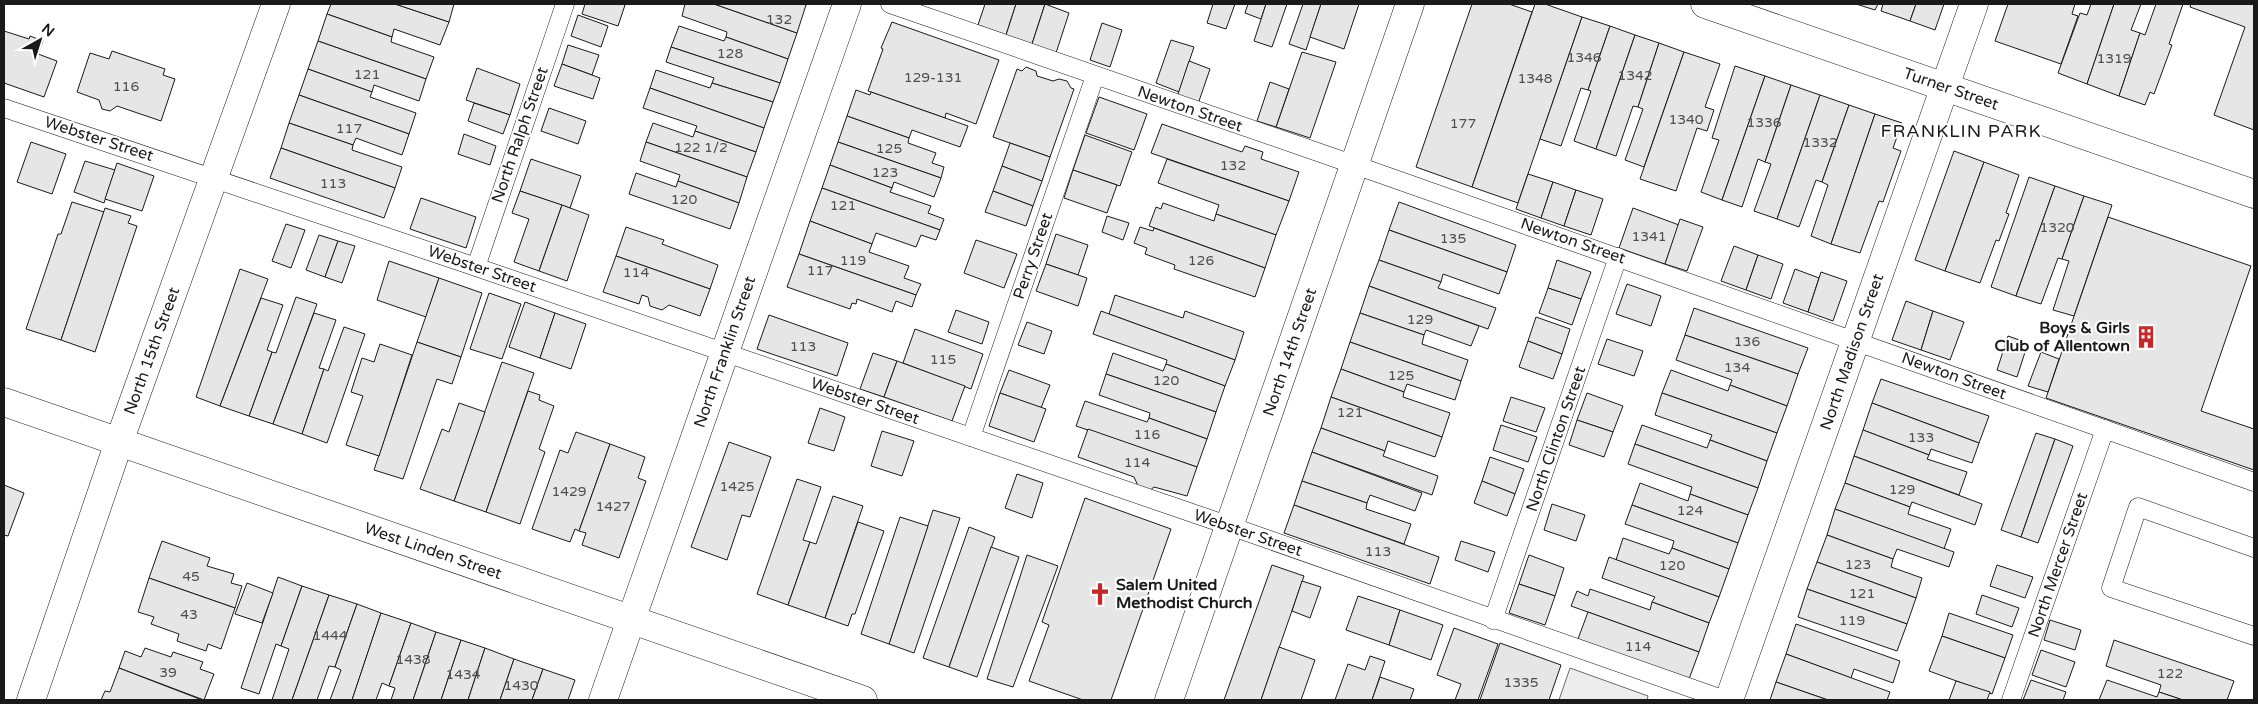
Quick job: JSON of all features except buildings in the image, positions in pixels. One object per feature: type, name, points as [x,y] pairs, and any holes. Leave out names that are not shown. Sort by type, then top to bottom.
[{"type":"street","name":"North 15th Street","points":[[32,700],[119,442],[276,4]]},
{"type":"street","name":"North Franklin Street","points":[[603,700],[847,4]]},
{"type":"street","name":"North 14th Street","points":[[1169,700],[1410,4]]},
{"type":"street","name":"Turner Street","points":[[1705,4],[2254,194]]},
{"type":"street","name":"North Madison Street","points":[[1729,700],[1974,4]]},
{"type":"street","name":"West Linden Street","points":[[4,402],[863,700]]},
{"type":"lane","name":"North Ralph Street","points":[[476,267],[565,4]]},
{"type":"lane","name":"Newton Street","points":[[890,4],[1355,164],[2254,482]]},
{"type":"lane","name":"Perry Street","points":[[971,437],[1095,76]]},
{"type":"lane","name":"Webster Street","points":[[4,108],[215,178],[1230,526],[1725,700]]},
{"type":"lane","name":"North Clinton Street","points":[[1493,620],[1618,257]]},
{"type":"lane","name":"North Mercer Street","points":[[2011,700],[2105,430]]},
{"type":"lane","points":[[2254,548],[2138,507],[2110,588],[2254,636]]},
{"type":"shaded area","points":[[1570,668],[1648,696],[1647,700],[1559,700]]},
{"type":"place","name":"Boys & Girls Club of Allentown","points":[[2146,337]]},
{"type":"place","name":"Salem United Methodist Church","points":[[1100,594]]},
{"type":"district","name":"FRANKLIN PARK","points":[[1961,131]]}]
